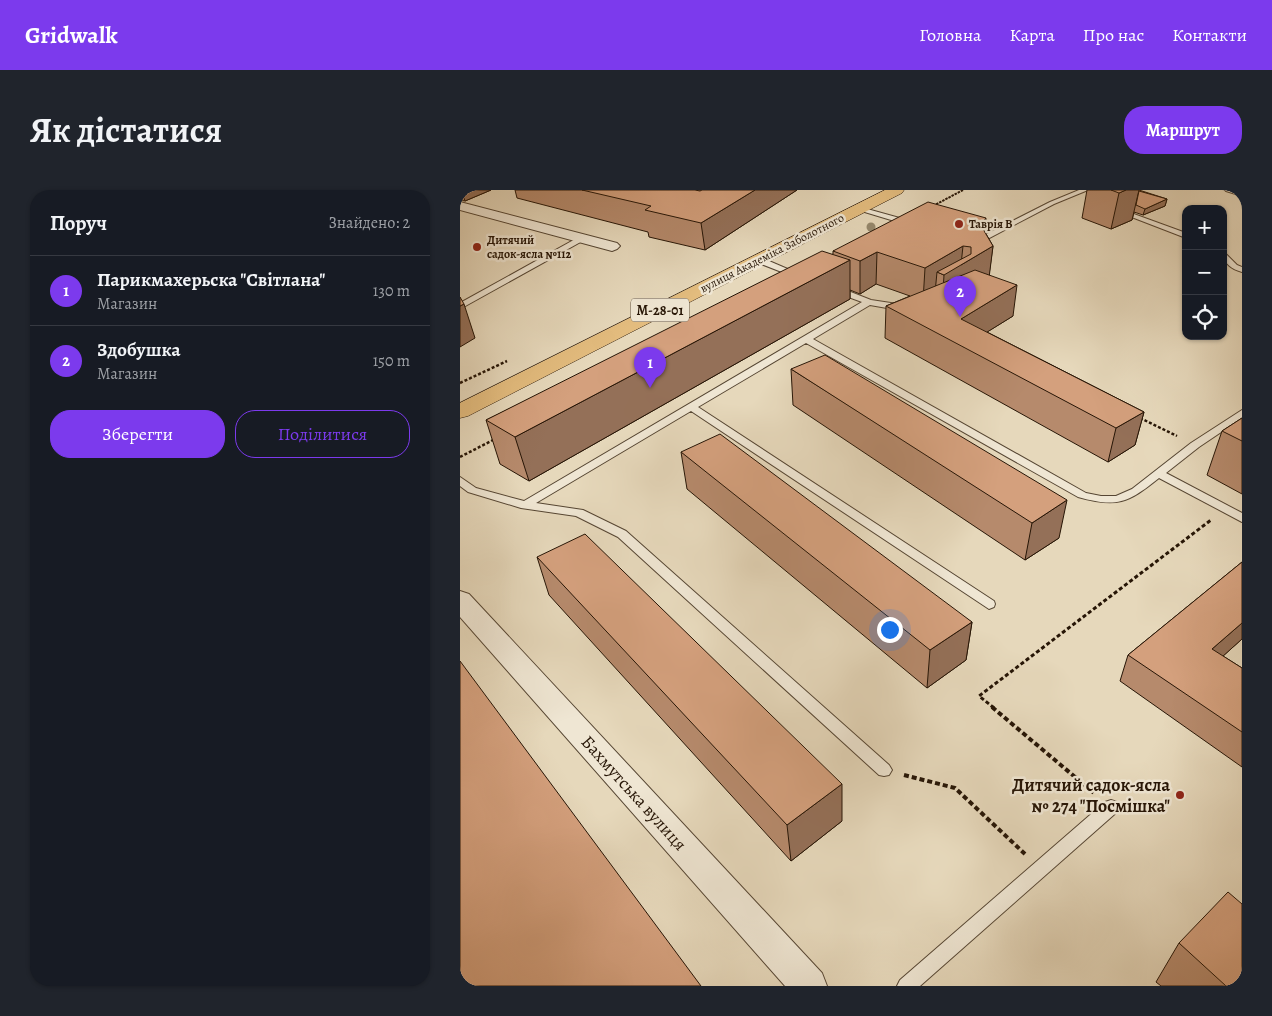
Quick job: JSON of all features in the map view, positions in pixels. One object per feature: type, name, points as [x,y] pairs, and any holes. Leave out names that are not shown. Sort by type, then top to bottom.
[{"type":"highway","name":"вулиця Академіка Заболотного","points":[[460,411],[897,190]]},
{"type":"street","points":[[460,206],[612,246]]},
{"type":"street","name":"Бахмутська вулиця","points":[[460,600],[809,986]]},
{"type":"lane","points":[[1228,190],[1242,194]]},
{"type":"lane","points":[[964,240],[973,243],[1052,203],[1076,194],[1085,194]]},
{"type":"lane","points":[[1112,208],[1182,234]]},
{"type":"lane","points":[[860,209],[920,227]]},
{"type":"lane","points":[[460,306],[582,239]]},
{"type":"lane","points":[[1227,258],[1234,267],[1242,270]]},
{"type":"lane","points":[[759,260],[810,279]]},
{"type":"lane","points":[[827,286],[869,302],[917,310]]},
{"type":"lane","points":[[525,504],[869,302]]},
{"type":"lane","points":[[806,339],[1082,495],[1101,500],[1118,499],[1136,491],[1242,413]]},
{"type":"lane","points":[[691,407],[989,604]]},
{"type":"lane","points":[[1159,474],[1242,518]]},
{"type":"lane","points":[[460,480],[472,490],[525,504],[579,513],[622,534],[884,770]]},
{"type":"lane","points":[[906,986],[1111,807]]},
{"type":"path","points":[[902,222],[963,190]]},
{"type":"path","points":[[1132,415],[1196,446]]},
{"type":"path","points":[[460,457],[495,439]]},
{"type":"path","points":[[1111,807],[979,696],[1225,510]]},
{"type":"path","points":[[884,770],[956,788],[1040,868]]},
{"type":"building","points":[[582,190],[755,190],[701,223],[645,210],[651,206]]},
{"type":"building","points":[[1111,190],[1126,190],[1119,193]]},
{"type":"building","points":[[1139,191],[1167,199],[1145,209],[1136,205]]},
{"type":"building","points":[[928,202],[986,218],[980,224],[993,246],[944,275],[937,272],[971,254],[971,247],[963,246],[925,268],[877,252],[860,261],[833,251]]},
{"type":"building","points":[[822,251],[850,260],[515,437],[486,420]]},
{"type":"building","points":[[975,270],[1017,285],[961,319],[1144,412],[1116,428],[886,306]]},
{"type":"building","points":[[460,297],[464,304],[460,306]]},
{"type":"building","points":[[825,355],[1067,500],[1032,523],[791,369]]},
{"type":"building","points":[[1242,418],[1242,441],[1222,431]]},
{"type":"building","points":[[720,434],[972,622],[930,650],[681,452]]},
{"type":"building","points":[[585,534],[842,784],[787,825],[537,557]]},
{"type":"building","points":[[1242,562],[1242,623],[1212,649],[1242,668],[1242,732],[1128,655]]},
{"type":"building","points":[[460,661],[701,986],[460,986]]},
{"type":"building","points":[[1228,892],[1242,904],[1242,986],[1226,986],[1179,943]]},
{"type":"place","name":"Таврія В","points":[[959,224]]},
{"type":"place","name":"Дитячий садок-ясла №112","points":[[477,247]]},
{"type":"place","name":"Здобушка","points":[[960,317]]},
{"type":"place","name":"Парикмахерьска \"Світлана\"","points":[[650,388]]},
{"type":"place","name":"Дитячий садок-ясла № 274 \"Посмішка\"","points":[[1180,795]]}]
